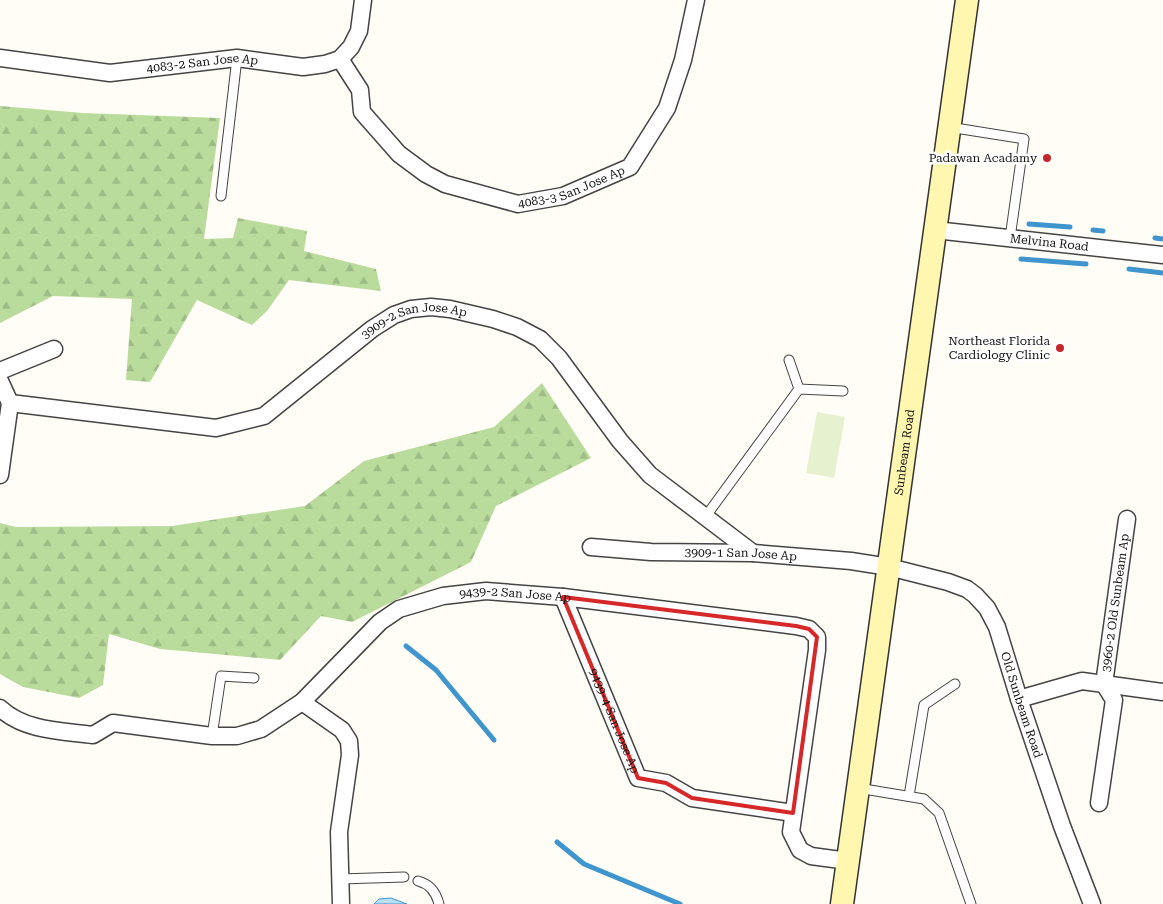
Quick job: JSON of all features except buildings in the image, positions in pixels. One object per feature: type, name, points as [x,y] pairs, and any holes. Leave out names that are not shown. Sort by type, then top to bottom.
[{"type":"street","points":[[340,59],[351,46],[359,31],[363,0]]},
{"type":"street","name":"4083-3 San Jose Ap","points":[[340,59],[360,90],[362,112],[399,154],[426,174],[445,184],[518,204],[563,196],[630,167],[667,108],[684,60],[696,0]]},
{"type":"street","name":"Sunbeam Road","points":[[842,904],[967,0]]},
{"type":"street","name":"4083-2 San Jose Ap","points":[[0,58],[110,73],[238,58],[303,66],[325,64],[340,59]]},
{"type":"street","name":"Melvina Road","points":[[935,230],[1163,255]]},
{"type":"street","name":"3909-2 San Jose Ap","points":[[10,403],[216,428],[264,416],[372,329],[394,315],[411,309],[431,307],[450,309],[493,320],[517,328],[540,339],[559,358],[620,441],[650,474],[754,553]]},
{"type":"street","points":[[0,371],[54,349]]},
{"type":"street","points":[[0,381],[10,403],[0,475]]},
{"type":"street","name":"3960-2 Old Sunbeam Ap","points":[[1099,803],[1114,700],[1104,684],[1127,518]]},
{"type":"street","name":"3909-1 San Jose Ap","points":[[591,547],[651,552],[754,553],[852,561],[889,567]]},
{"type":"street","name":"Old Sunbeam Road","points":[[889,567],[948,582],[966,589],[975,595],[987,608],[997,627],[1018,699],[1062,826],[1092,904]]},
{"type":"street","name":"9439-2 San Jose Ap","points":[[0,708],[6,713],[33,726],[93,735],[113,722],[212,736],[237,736],[261,729],[302,702],[380,622],[399,609],[444,596],[486,591],[563,597],[796,626],[809,629],[817,637],[817,650],[791,832],[800,850],[812,856],[848,861]]},
{"type":"street","name":"9439-4 San Jose Ap","points":[[563,597],[638,778],[666,783],[692,798],[793,813]]},
{"type":"street","points":[[1018,699],[1082,681],[1163,692]]},
{"type":"street","points":[[302,702],[342,730],[349,741],[350,754],[339,832],[342,904]]},
{"type":"lane","points":[[221,196],[238,58]]},
{"type":"lane","points":[[949,127],[1024,139],[1010,238]]},
{"type":"lane","points":[[790,360],[799,389]]},
{"type":"lane","points":[[799,389],[843,391]]},
{"type":"lane","points":[[706,516],[799,389]]},
{"type":"lane","points":[[212,736],[221,676],[254,678]]},
{"type":"lane","points":[[909,796],[924,705],[955,684]]},
{"type":"lane","points":[[858,788],[924,799],[939,813],[970,904]]},
{"type":"lane","points":[[340,879],[404,877]]},
{"type":"lane","points":[[418,881],[424,882],[433,890],[439,904]]},
{"type":"highlighted area","points":[[563,597],[796,626],[809,629],[817,637],[793,813],[692,798],[666,783],[638,778]]},
{"type":"green space","points":[[0,106],[83,113],[220,118],[204,239],[233,238],[238,218],[307,231],[304,251],[376,269],[381,291],[289,280],[267,311],[252,325],[197,300],[150,382],[126,380],[132,299],[53,296],[0,323]]},
{"type":"green space","points":[[542,383],[591,458],[496,506],[471,562],[352,622],[321,616],[280,660],[160,649],[109,634],[103,685],[79,698],[23,687],[0,674],[0,523],[16,527],[172,526],[305,506],[364,461],[494,427]]},
{"type":"green space","points":[[817,412],[845,417],[834,478],[806,473]]},
{"type":"water","points":[[391,898],[407,904],[374,904],[379,899]]},
{"type":"waterway","points":[[1029,224],[1070,227]]},
{"type":"waterway","points":[[1093,230],[1103,231]]},
{"type":"waterway","points":[[1155,238],[1163,239]]},
{"type":"waterway","points":[[1021,259],[1086,264]]},
{"type":"waterway","points":[[1129,269],[1163,273]]},
{"type":"waterway","points":[[406,646],[436,670],[494,740]]},
{"type":"waterway","points":[[557,842],[584,864],[680,904]]},
{"type":"place","name":"Padawan Acadamy","points":[[1047,158]]},
{"type":"place","name":"Northeast Florida Cardiology Clinic","points":[[1060,348]]}]
